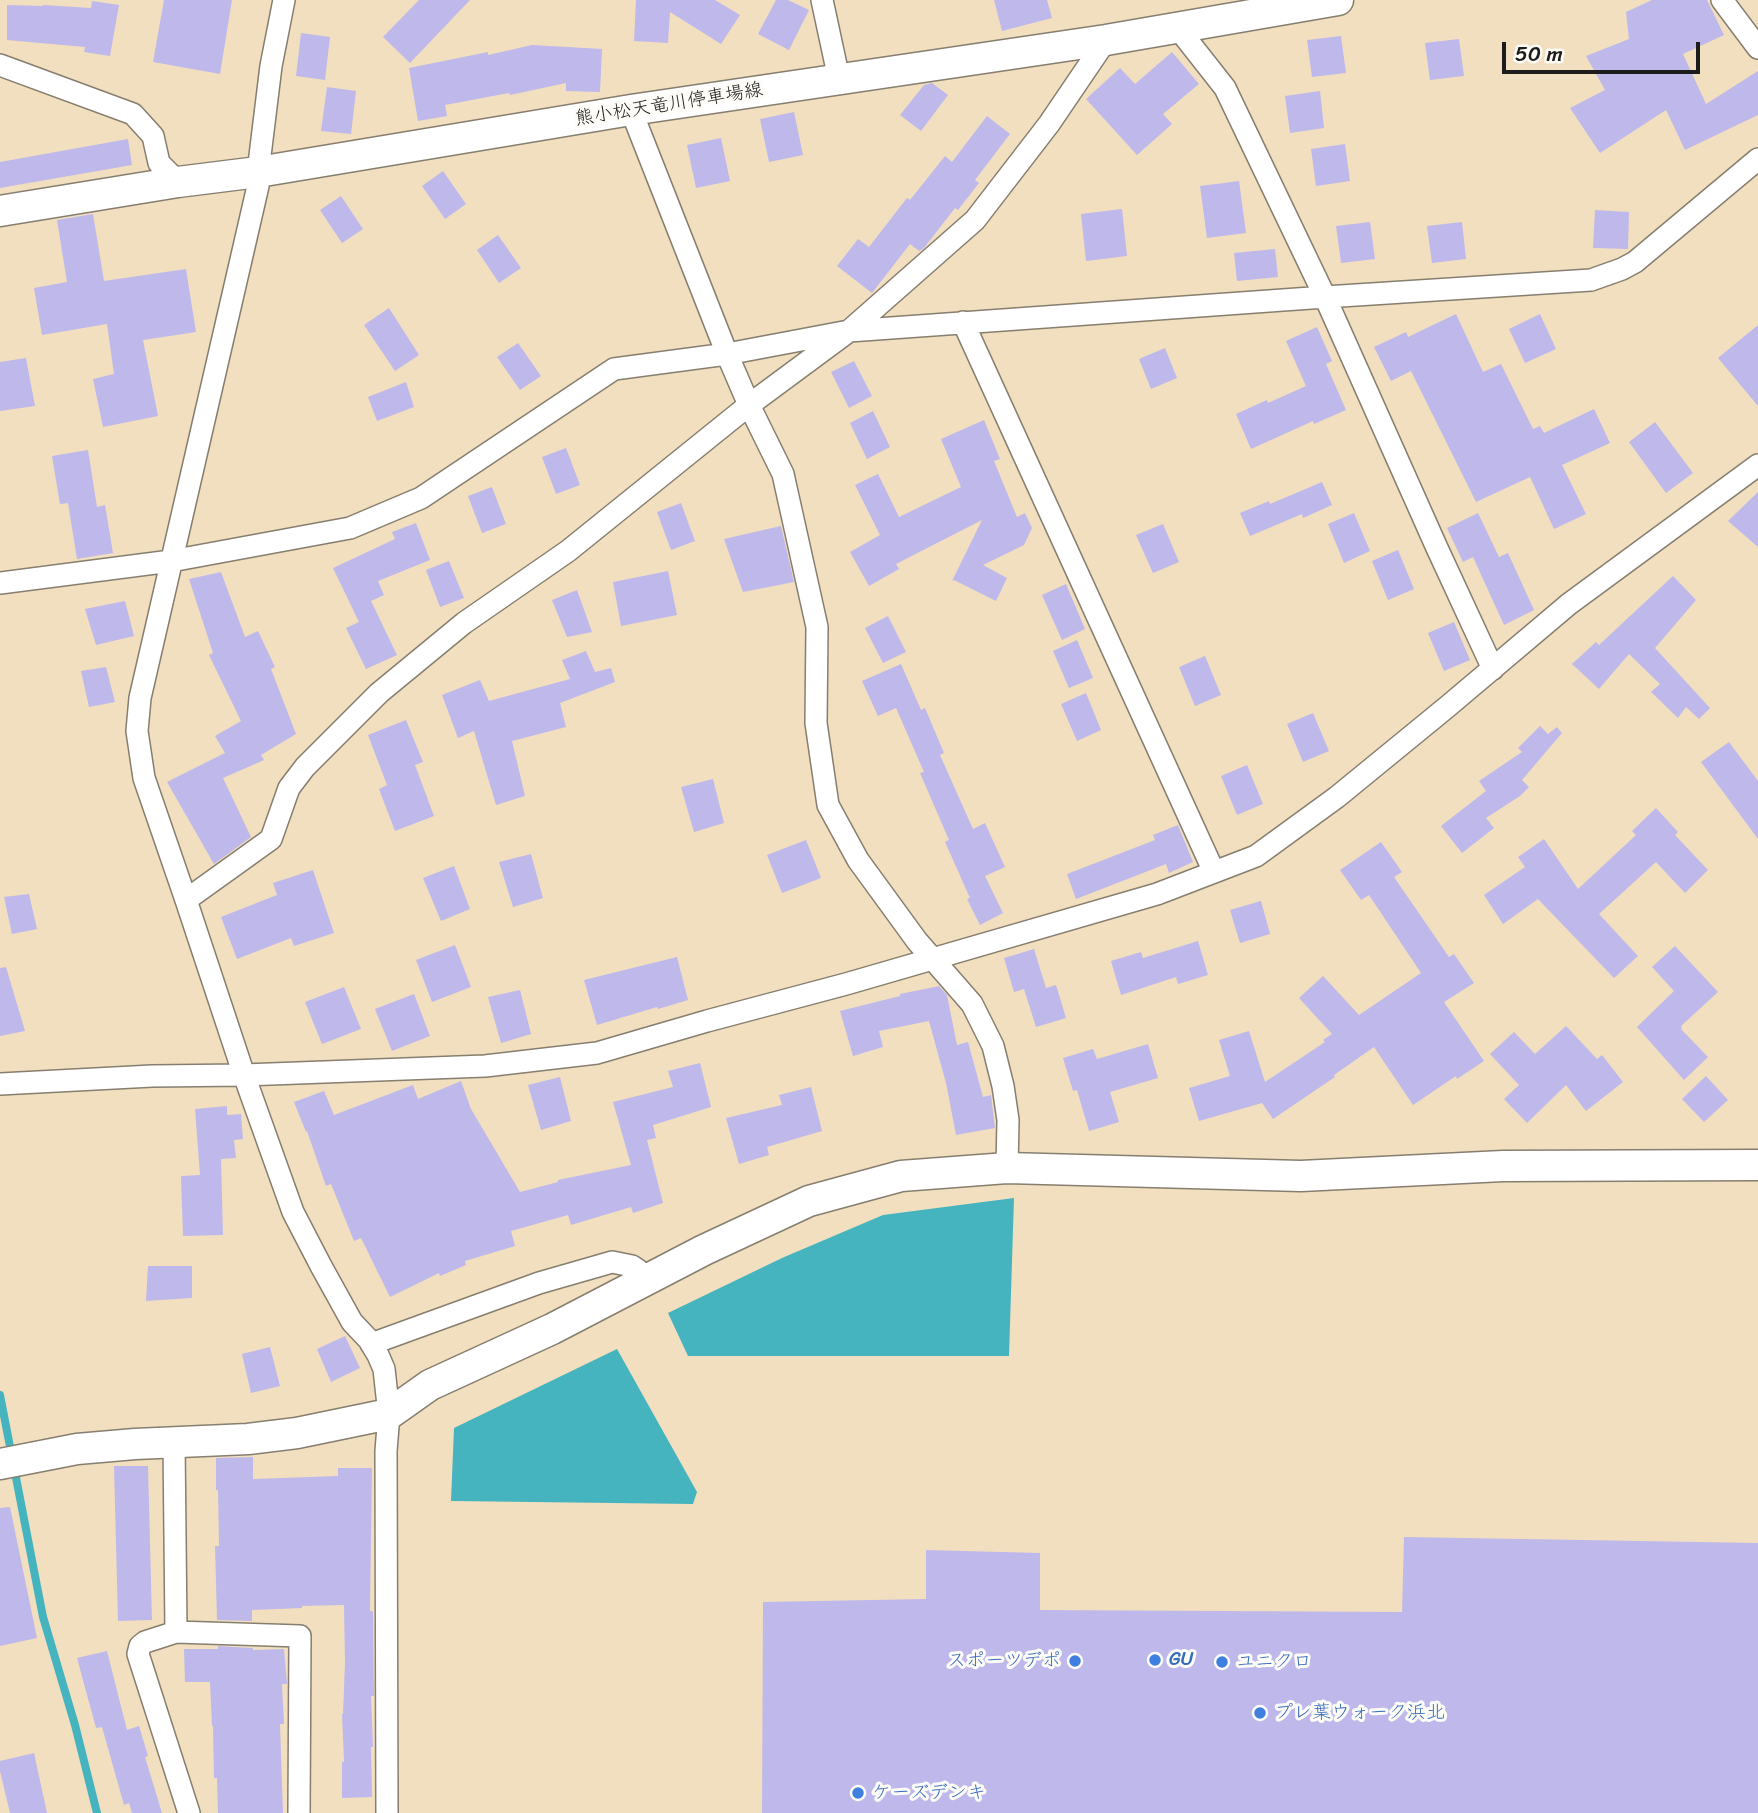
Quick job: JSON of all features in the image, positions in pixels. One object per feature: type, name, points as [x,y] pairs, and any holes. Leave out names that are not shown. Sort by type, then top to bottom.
[{"type":"street","points":[[284,0],[271,66],[258,187],[140,698],[137,731],[144,778],[293,1212],[352,1321],[371,1344],[384,1369],[389,1414],[386,1451],[387,1813]]},
{"type":"street","points":[[822,0],[839,79]]},
{"type":"street","name":"熊小松天竜川停車場線","points":[[0,211],[258,172],[631,110],[1107,40],[1338,0]]},
{"type":"street","points":[[1722,0],[1758,48]]},
{"type":"street","points":[[1177,27],[1225,88],[1325,297],[1493,669]]},
{"type":"street","points":[[186,900],[271,839],[289,788],[305,767],[379,693],[464,623],[568,551],[749,405],[849,331],[975,220],[1049,124],[1107,40]]},
{"type":"street","points":[[0,65],[132,114],[153,136],[159,163],[178,182]]},
{"type":"street","points":[[631,110],[727,354],[783,474],[817,627],[816,723],[828,804],[858,860],[916,941],[972,1004],[993,1046],[1008,1120],[1007,1168]]},
{"type":"street","points":[[0,583],[171,561],[350,528],[421,498],[614,369],[727,354],[849,331],[1591,280],[1622,270],[1635,262],[1758,159]]},
{"type":"street","points":[[963,322],[1214,873]]},
{"type":"street","points":[[0,1084],[152,1076],[485,1066],[597,1052],[1157,894],[1256,856],[1266,849],[1337,797],[1569,604],[1758,465]]},
{"type":"street","points":[[0,1464],[77,1449],[248,1439],[297,1433],[389,1414],[430,1385],[552,1329],[704,1250],[810,1201],[901,1176],[1007,1168],[1301,1176],[1503,1166],[1758,1165]]},
{"type":"street","points":[[371,1344],[539,1283],[612,1262],[632,1266],[645,1281]]},
{"type":"street","points":[[174,1442],[176,1632]]},
{"type":"street","points":[[189,1813],[138,1654],[140,1646],[145,1642],[176,1632],[300,1636],[299,1813]]},
{"type":"water","points":[[1014,1198],[1009,1356],[688,1356],[668,1313],[782,1258],[883,1215]]},
{"type":"water","points":[[617,1349],[697,1492],[693,1504],[451,1501],[454,1428]]},
{"type":"building","points":[[164,0],[232,0],[220,74],[153,62]]},
{"type":"building","points":[[419,0],[470,0],[410,63],[383,37]]},
{"type":"building","points":[[636,0],[715,0],[740,15],[721,44],[670,12],[668,43],[634,41]]},
{"type":"building","points":[[776,0],[788,0],[809,10],[789,50],[758,34]]},
{"type":"building","points":[[994,0],[1047,0],[1052,18],[1002,31]]},
{"type":"building","points":[[1652,0],[1707,0],[1724,35],[1683,54],[1706,104],[1758,71],[1758,115],[1685,150],[1666,110],[1600,153],[1570,108],[1605,90],[1586,56],[1629,39],[1626,12]]},
{"type":"building","points":[[92,1],[119,5],[110,56],[84,52],[85,47],[7,40],[7,5],[91,8]]},
{"type":"building","points":[[301,33],[330,37],[325,80],[296,76]]},
{"type":"building","points":[[1341,36],[1346,73],[1312,77],[1307,40]]},
{"type":"building","points":[[1459,39],[1464,76],[1430,80],[1425,43]]},
{"type":"building","points":[[532,45],[602,49],[600,92],[566,91],[566,83],[445,105],[447,116],[418,121],[409,68]]},
{"type":"building","points":[[1172,52],[1199,84],[1163,114],[1172,124],[1137,155],[1086,99],[1120,68],[1135,84]]},
{"type":"building","points":[[932,83],[948,95],[921,131],[900,115],[924,85]]},
{"type":"building","points":[[327,87],[356,91],[351,134],[321,131]]},
{"type":"building","points":[[1320,91],[1324,128],[1290,133],[1285,96]]},
{"type":"building","points":[[794,112],[803,155],[769,162],[760,119]]},
{"type":"building","points":[[987,116],[1010,134],[975,180],[979,183],[958,210],[955,208],[924,248],[919,251],[910,244],[872,293],[837,266],[858,239],[869,247],[907,198],[910,200],[945,156],[952,162]]},
{"type":"building","points":[[721,138],[730,181],[696,188],[687,145]]},
{"type":"building","points":[[128,139],[132,165],[0,188],[0,162]]},
{"type":"building","points":[[1345,144],[1350,181],[1316,186],[1311,149]]},
{"type":"building","points":[[443,171],[466,204],[445,219],[422,186]]},
{"type":"building","points":[[1239,181],[1246,233],[1207,238],[1200,186]]},
{"type":"building","points":[[341,196],[363,229],[342,243],[320,210]]},
{"type":"building","points":[[1122,209],[1127,256],[1086,261],[1081,214]]},
{"type":"building","points":[[1595,210],[1629,212],[1628,249],[1593,248]]},
{"type":"building","points":[[93,214],[104,281],[186,269],[196,332],[143,340],[158,416],[103,427],[93,379],[114,374],[107,324],[42,335],[34,288],[67,282],[57,220]]},
{"type":"building","points":[[1370,222],[1375,259],[1341,263],[1336,226]]},
{"type":"building","points":[[1462,222],[1466,259],[1432,263],[1427,226]]},
{"type":"building","points":[[498,235],[521,268],[499,283],[477,250]]},
{"type":"building","points":[[1275,249],[1278,277],[1237,281],[1234,253]]},
{"type":"building","points":[[389,308],[419,355],[395,371],[364,325]]},
{"type":"building","points":[[1456,314],[1483,372],[1501,364],[1533,429],[1540,426],[1544,433],[1594,409],[1610,443],[1562,465],[1586,514],[1554,529],[1530,477],[1476,502],[1411,371],[1391,381],[1374,347],[1406,332],[1408,337]]},
{"type":"building","points":[[1540,314],[1556,349],[1525,363],[1509,329]]},
{"type":"building","points":[[1758,325],[1758,406],[1718,358]]},
{"type":"building","points":[[1317,327],[1332,361],[1326,364],[1346,410],[1314,424],[1313,421],[1251,449],[1236,414],[1306,386],[1286,341]]},
{"type":"building","points":[[518,343],[541,376],[520,390],[497,357]]},
{"type":"building","points":[[1165,348],[1177,378],[1151,389],[1139,359]]},
{"type":"building","points":[[26,358],[35,406],[0,411],[0,362]]},
{"type":"building","points":[[854,361],[872,396],[849,408],[831,372]]},
{"type":"building","points":[[406,382],[414,407],[377,421],[368,397]]},
{"type":"building","points":[[873,411],[890,447],[867,459],[850,423]]},
{"type":"building","points":[[984,420],[1000,459],[994,461],[1017,517],[1025,513],[1032,528],[1024,545],[983,565],[1007,578],[996,601],[952,581],[982,520],[896,564],[899,569],[869,586],[850,552],[880,535],[855,485],[878,474],[899,517],[961,487],[941,439]]},
{"type":"building","points":[[1655,422],[1693,473],[1666,493],[1629,442]]},
{"type":"building","points":[[566,448],[580,485],[556,494],[542,457]]},
{"type":"building","points":[[88,450],[97,507],[105,505],[113,553],[77,559],[68,503],[60,504],[52,456]]},
{"type":"building","points":[[1322,482],[1332,505],[1303,518],[1302,514],[1250,536],[1240,513],[1269,501],[1270,504]]},
{"type":"building","points":[[492,487],[506,524],[482,533],[468,496]]},
{"type":"building","points":[[1758,492],[1758,547],[1728,521]]},
{"type":"building","points":[[681,503],[695,541],[671,550],[657,512]]},
{"type":"building","points":[[1354,513],[1370,551],[1344,563],[1328,524]]},
{"type":"building","points":[[1478,513],[1499,557],[1508,553],[1534,610],[1504,625],[1473,557],[1463,562],[1447,528]]},
{"type":"building","points":[[416,523],[430,560],[378,581],[384,595],[371,601],[397,655],[366,669],[346,628],[359,622],[333,568],[395,539],[392,532]]},
{"type":"building","points":[[1163,524],[1179,562],[1153,573],[1136,535]]},
{"type":"building","points":[[781,526],[794,582],[743,592],[724,539]]},
{"type":"building","points":[[1398,550],[1414,589],[1388,600],[1372,561]]},
{"type":"building","points":[[449,561],[464,598],[440,607],[426,570]]},
{"type":"building","points":[[668,571],[677,615],[621,626],[613,582]]},
{"type":"building","points":[[221,572],[245,637],[258,631],[275,667],[271,669],[296,734],[261,755],[264,760],[223,778],[251,837],[214,864],[167,782],[225,753],[215,736],[241,721],[209,655],[213,653],[189,579]]},
{"type":"building","points":[[1673,576],[1696,600],[1655,648],[1710,708],[1699,719],[1686,707],[1678,718],[1651,692],[1660,684],[1629,654],[1599,689],[1572,664],[1596,642],[1599,645]]},
{"type":"building","points":[[1066,584],[1085,629],[1062,640],[1042,595]]},
{"type":"building","points":[[577,590],[592,632],[567,637],[552,600]]},
{"type":"building","points":[[125,601],[134,636],[96,645],[85,609]]},
{"type":"building","points":[[888,616],[906,652],[883,663],[865,628]]},
{"type":"building","points":[[1454,622],[1470,660],[1444,671],[1428,633]]},
{"type":"building","points":[[1077,640],[1093,678],[1069,688],[1053,651]]},
{"type":"building","points":[[586,651],[595,672],[611,668],[615,682],[560,703],[566,727],[512,741],[525,796],[496,805],[474,731],[458,738],[442,695],[480,680],[489,701],[570,679],[562,660]]},
{"type":"building","points":[[1205,656],[1221,695],[1195,706],[1179,667]]},
{"type":"building","points":[[901,664],[921,710],[925,708],[944,753],[940,755],[973,829],[985,823],[1005,867],[985,876],[1003,913],[980,925],[945,842],[949,840],[920,773],[924,772],[896,708],[878,716],[862,681]]},
{"type":"building","points":[[106,667],[115,702],[89,707],[81,671]]},
{"type":"building","points":[[1086,693],[1101,730],[1077,741],[1061,704]]},
{"type":"building","points":[[1313,713],[1329,751],[1303,762],[1287,724]]},
{"type":"building","points":[[406,720],[423,762],[415,765],[434,816],[395,831],[379,789],[387,785],[368,735]]},
{"type":"building","points":[[1540,726],[1548,734],[1557,727],[1562,733],[1522,780],[1529,787],[1486,818],[1494,828],[1462,853],[1441,826],[1486,791],[1479,781],[1522,752],[1518,748]]},
{"type":"building","points":[[1729,742],[1758,781],[1758,839],[1701,762]]},
{"type":"building","points":[[1247,765],[1263,804],[1237,815],[1221,776]]},
{"type":"building","points":[[713,779],[724,823],[694,832],[681,787]]},
{"type":"building","points":[[1656,808],[1678,832],[1675,835],[1708,870],[1685,893],[1656,862],[1599,914],[1638,956],[1614,978],[1538,899],[1503,924],[1484,895],[1525,867],[1518,857],[1544,839],[1578,889],[1636,835],[1632,831]]},
{"type":"building","points":[[1178,825],[1193,862],[1169,873],[1166,864],[1076,899],[1067,874],[1155,840],[1153,835]]},
{"type":"building","points":[[806,840],[821,878],[782,893],[767,855]]},
{"type":"building","points":[[1381,842],[1402,872],[1394,877],[1449,957],[1454,954],[1474,983],[1444,1002],[1484,1061],[1413,1105],[1374,1047],[1273,1119],[1262,1103],[1199,1121],[1189,1088],[1230,1076],[1219,1040],[1249,1031],[1265,1082],[1325,1042],[1323,1040],[1332,1034],[1299,998],[1323,976],[1359,1015],[1421,973],[1369,895],[1361,900],[1340,870]]},
{"type":"building","points":[[531,854],[543,898],[513,907],[499,862]]},
{"type":"building","points":[[454,866],[470,909],[441,921],[423,878]]},
{"type":"building","points":[[313,870],[334,933],[294,946],[291,938],[237,959],[221,917],[277,895],[273,883]]},
{"type":"building","points":[[29,894],[37,929],[12,934],[4,897]]},
{"type":"building","points":[[1261,901],[1270,934],[1240,943],[1230,910]]},
{"type":"building","points":[[1198,941],[1208,975],[1178,984],[1176,977],[1121,995],[1111,961],[1141,952],[1143,958]]},
{"type":"building","points":[[455,945],[471,987],[432,1002],[416,960]]},
{"type":"building","points":[[1675,946],[1718,992],[1681,1026],[1708,1057],[1684,1080],[1637,1027],[1674,991],[1652,967]]},
{"type":"building","points":[[1034,949],[1046,988],[1056,985],[1066,1018],[1036,1027],[1024,989],[1014,992],[1004,958]]},
{"type":"building","points":[[677,957],[688,1000],[597,1025],[584,980]]},
{"type":"building","points":[[6,967],[25,1031],[0,1036],[0,968]]},
{"type":"building","points":[[939,986],[947,995],[957,1045],[968,1042],[983,1097],[991,1095],[995,1128],[956,1135],[946,1083],[929,1021],[879,1031],[883,1047],[853,1056],[840,1011]]},
{"type":"building","points":[[344,987],[361,1029],[322,1044],[305,1002]]},
{"type":"building","points":[[520,990],[531,1034],[501,1043],[488,997]]},
{"type":"building","points":[[414,994],[430,1036],[392,1051],[375,1009]]},
{"type":"building","points":[[1566,1026],[1597,1059],[1602,1055],[1623,1082],[1586,1111],[1566,1085],[1527,1123],[1504,1099],[1519,1085],[1490,1054],[1514,1032],[1535,1054]]},
{"type":"building","points":[[1148,1044],[1158,1078],[1110,1092],[1119,1122],[1089,1131],[1077,1090],[1073,1091],[1063,1058],[1093,1049],[1097,1059]]},
{"type":"building","points":[[700,1063],[711,1107],[653,1125],[656,1138],[647,1140],[663,1203],[633,1213],[631,1207],[571,1225],[568,1215],[511,1231],[515,1246],[465,1261],[466,1265],[440,1276],[439,1273],[390,1297],[361,1238],[354,1241],[331,1184],[326,1186],[294,1102],[324,1091],[334,1115],[413,1085],[418,1099],[461,1081],[471,1109],[520,1192],[558,1180],[631,1165],[613,1102],[673,1087],[668,1071]]},
{"type":"building","points":[[1706,1076],[1728,1100],[1704,1122],[1682,1099]]},
{"type":"building","points":[[560,1077],[571,1121],[541,1130],[528,1085]]},
{"type":"building","points":[[811,1087],[822,1131],[767,1147],[769,1155],[739,1164],[726,1118],[782,1105],[779,1095]]},
{"type":"building","points":[[227,1106],[227,1115],[241,1114],[243,1139],[234,1140],[236,1158],[221,1159],[223,1235],[183,1236],[181,1176],[200,1175],[195,1109]]},
{"type":"building","points":[[148,1266],[192,1266],[192,1298],[146,1301]]},
{"type":"building","points":[[345,1336],[360,1368],[331,1382],[317,1349]]},
{"type":"building","points":[[270,1347],[280,1386],[251,1393],[242,1354]]},
{"type":"building","points":[[253,1457],[253,1479],[338,1476],[338,1468],[372,1468],[372,1797],[342,1798],[344,1605],[252,1610],[252,1621],[217,1620],[215,1546],[219,1546],[216,1458]]},
{"type":"building","points":[[114,1466],[148,1466],[152,1620],[118,1621]]},
{"type":"building","points":[[10,1507],[37,1638],[0,1646],[0,1508]]},
{"type":"building","name":"プレ葉ウォーク浜北","points":[[1404,1537],[1758,1543],[1758,1813],[762,1813],[763,1602],[926,1599],[926,1550],[1040,1553],[1040,1610],[1402,1612]]},
{"type":"building","points":[[218,1646],[253,1650],[284,1649],[287,1684],[282,1684],[284,1724],[280,1724],[283,1813],[218,1813],[210,1682],[185,1682],[184,1649],[218,1649]]},
{"type":"building","points":[[107,1651],[127,1730],[139,1726],[148,1756],[145,1757],[162,1813],[132,1813],[129,1803],[124,1805],[102,1727],[96,1728],[77,1658]]},
{"type":"building","points":[[34,1753],[47,1813],[10,1813],[0,1761]]},
{"type":"waterway","points":[[0,1395],[43,1617],[75,1725],[97,1813]]},
{"type":"place","name":"GU","points":[[1155,1660]]},
{"type":"place","name":"スポーツデポ","points":[[1075,1661]]},
{"type":"place","name":"ユニクロ","points":[[1222,1662]]},
{"type":"place","name":"プレ葉ウォーク浜北","points":[[1260,1713]]},
{"type":"place","name":"ケーズデンキ","points":[[858,1793]]}]
